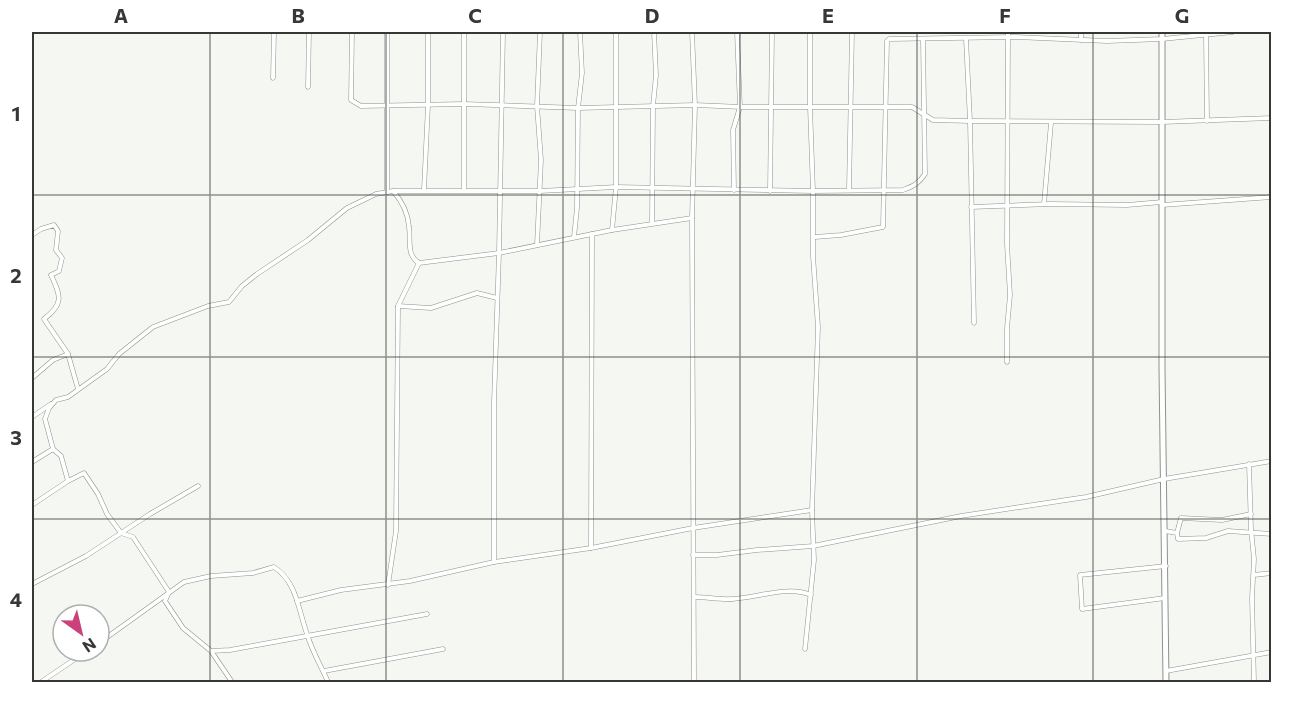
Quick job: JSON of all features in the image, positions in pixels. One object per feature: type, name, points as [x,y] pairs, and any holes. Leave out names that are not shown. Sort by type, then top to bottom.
[{"type":"street","points":[[273,78],[274,32]]},
{"type":"street","points":[[308,87],[309,32]]},
{"type":"street","points":[[352,32],[351,100],[354,104],[361,106],[912,107],[933,120],[1008,123],[1207,121],[1272,117]]},
{"type":"street","points":[[387,32],[387,192]]},
{"type":"street","points":[[424,190],[428,105],[428,32]]},
{"type":"street","points":[[464,32],[464,190]]},
{"type":"street","points":[[494,562],[494,403],[502,32]]},
{"type":"street","points":[[537,245],[541,160],[537,106],[540,32]]},
{"type":"street","points":[[574,237],[578,108],[582,73],[580,32]]},
{"type":"street","points":[[612,230],[616,188],[616,32]]},
{"type":"street","points":[[652,223],[653,106],[656,75],[654,32]]},
{"type":"street","points":[[692,32],[695,105],[692,218],[694,682]]},
{"type":"street","points":[[734,190],[733,130],[740,107],[737,32]]},
{"type":"street","points":[[770,191],[772,32]]},
{"type":"street","points":[[805,649],[812,595],[812,510],[818,327],[813,256],[810,32]]},
{"type":"street","points":[[849,190],[852,32]]},
{"type":"street","points":[[932,32],[932,39]]},
{"type":"street","points":[[971,32],[968,38],[974,323]]},
{"type":"street","points":[[1007,363],[1010,295],[1006,244],[1008,32]]},
{"type":"street","points":[[1046,32],[1047,40]]},
{"type":"street","points":[[1081,32],[1082,40]]},
{"type":"street","points":[[1162,32],[1166,682]]},
{"type":"street","points":[[1179,37],[1180,32]]},
{"type":"street","points":[[814,237],[841,235],[883,227],[887,41],[968,38],[1162,39],[1233,32]]},
{"type":"street","points":[[1206,34],[1207,121]]},
{"type":"street","points":[[32,417],[56,400],[68,397],[107,369],[119,354],[153,327],[208,306],[229,302],[242,286],[257,274],[308,240],[347,208],[376,194],[424,190],[540,191],[616,188],[770,191],[903,190],[915,185],[925,174],[923,39]]},
{"type":"street","points":[[1044,204],[1051,123]]},
{"type":"street","points":[[393,191],[401,201],[409,227],[410,251],[413,259],[419,263],[499,253],[612,230],[692,218]]},
{"type":"street","points":[[971,207],[1044,204],[1126,205],[1272,197]]},
{"type":"street","points":[[32,235],[54,225],[58,231],[56,250],[62,258],[59,271],[51,275],[60,293],[60,300],[54,312],[44,319],[68,354],[78,389]]},
{"type":"street","points":[[591,548],[592,234]]},
{"type":"street","points":[[388,585],[396,531],[398,306],[419,263]]},
{"type":"street","points":[[398,306],[431,308],[477,293],[497,298]]},
{"type":"street","points":[[32,378],[53,360],[68,354]]},
{"type":"street","points":[[56,400],[49,408],[45,419],[53,449],[61,456],[68,481]]},
{"type":"street","points":[[32,461],[53,449]]},
{"type":"street","points":[[693,555],[813,546],[961,516],[1086,497],[1164,479],[1272,461]]},
{"type":"street","points":[[1249,464],[1254,574],[1254,682]]},
{"type":"street","points":[[32,505],[84,473],[98,494],[107,514],[121,533],[133,537],[169,592]]},
{"type":"street","points":[[32,584],[86,556],[198,486]]},
{"type":"street","points":[[297,601],[341,590],[388,585],[494,562],[591,548],[693,528],[812,510]]},
{"type":"street","points":[[1251,514],[1221,520],[1181,518],[1177,532],[1178,539],[1206,538],[1228,531],[1272,534]]},
{"type":"street","points":[[1165,531],[1177,532]]},
{"type":"street","points":[[1166,566],[1080,575],[1082,609],[1166,598]]},
{"type":"street","points":[[111,634],[184,582],[235,573],[253,573],[274,567],[285,574],[297,601],[307,635],[328,682]]},
{"type":"street","points":[[1254,574],[1272,573]]},
{"type":"street","points":[[693,597],[731,600],[792,591],[812,595]]},
{"type":"street","points":[[169,592],[165,601],[183,628],[211,651],[232,682]]},
{"type":"street","points":[[211,651],[230,650],[427,614]]},
{"type":"street","points":[[324,671],[443,649]]},
{"type":"street","points":[[1166,671],[1272,652]]},
{"type":"street","points":[[41,682],[69,663]]}]
